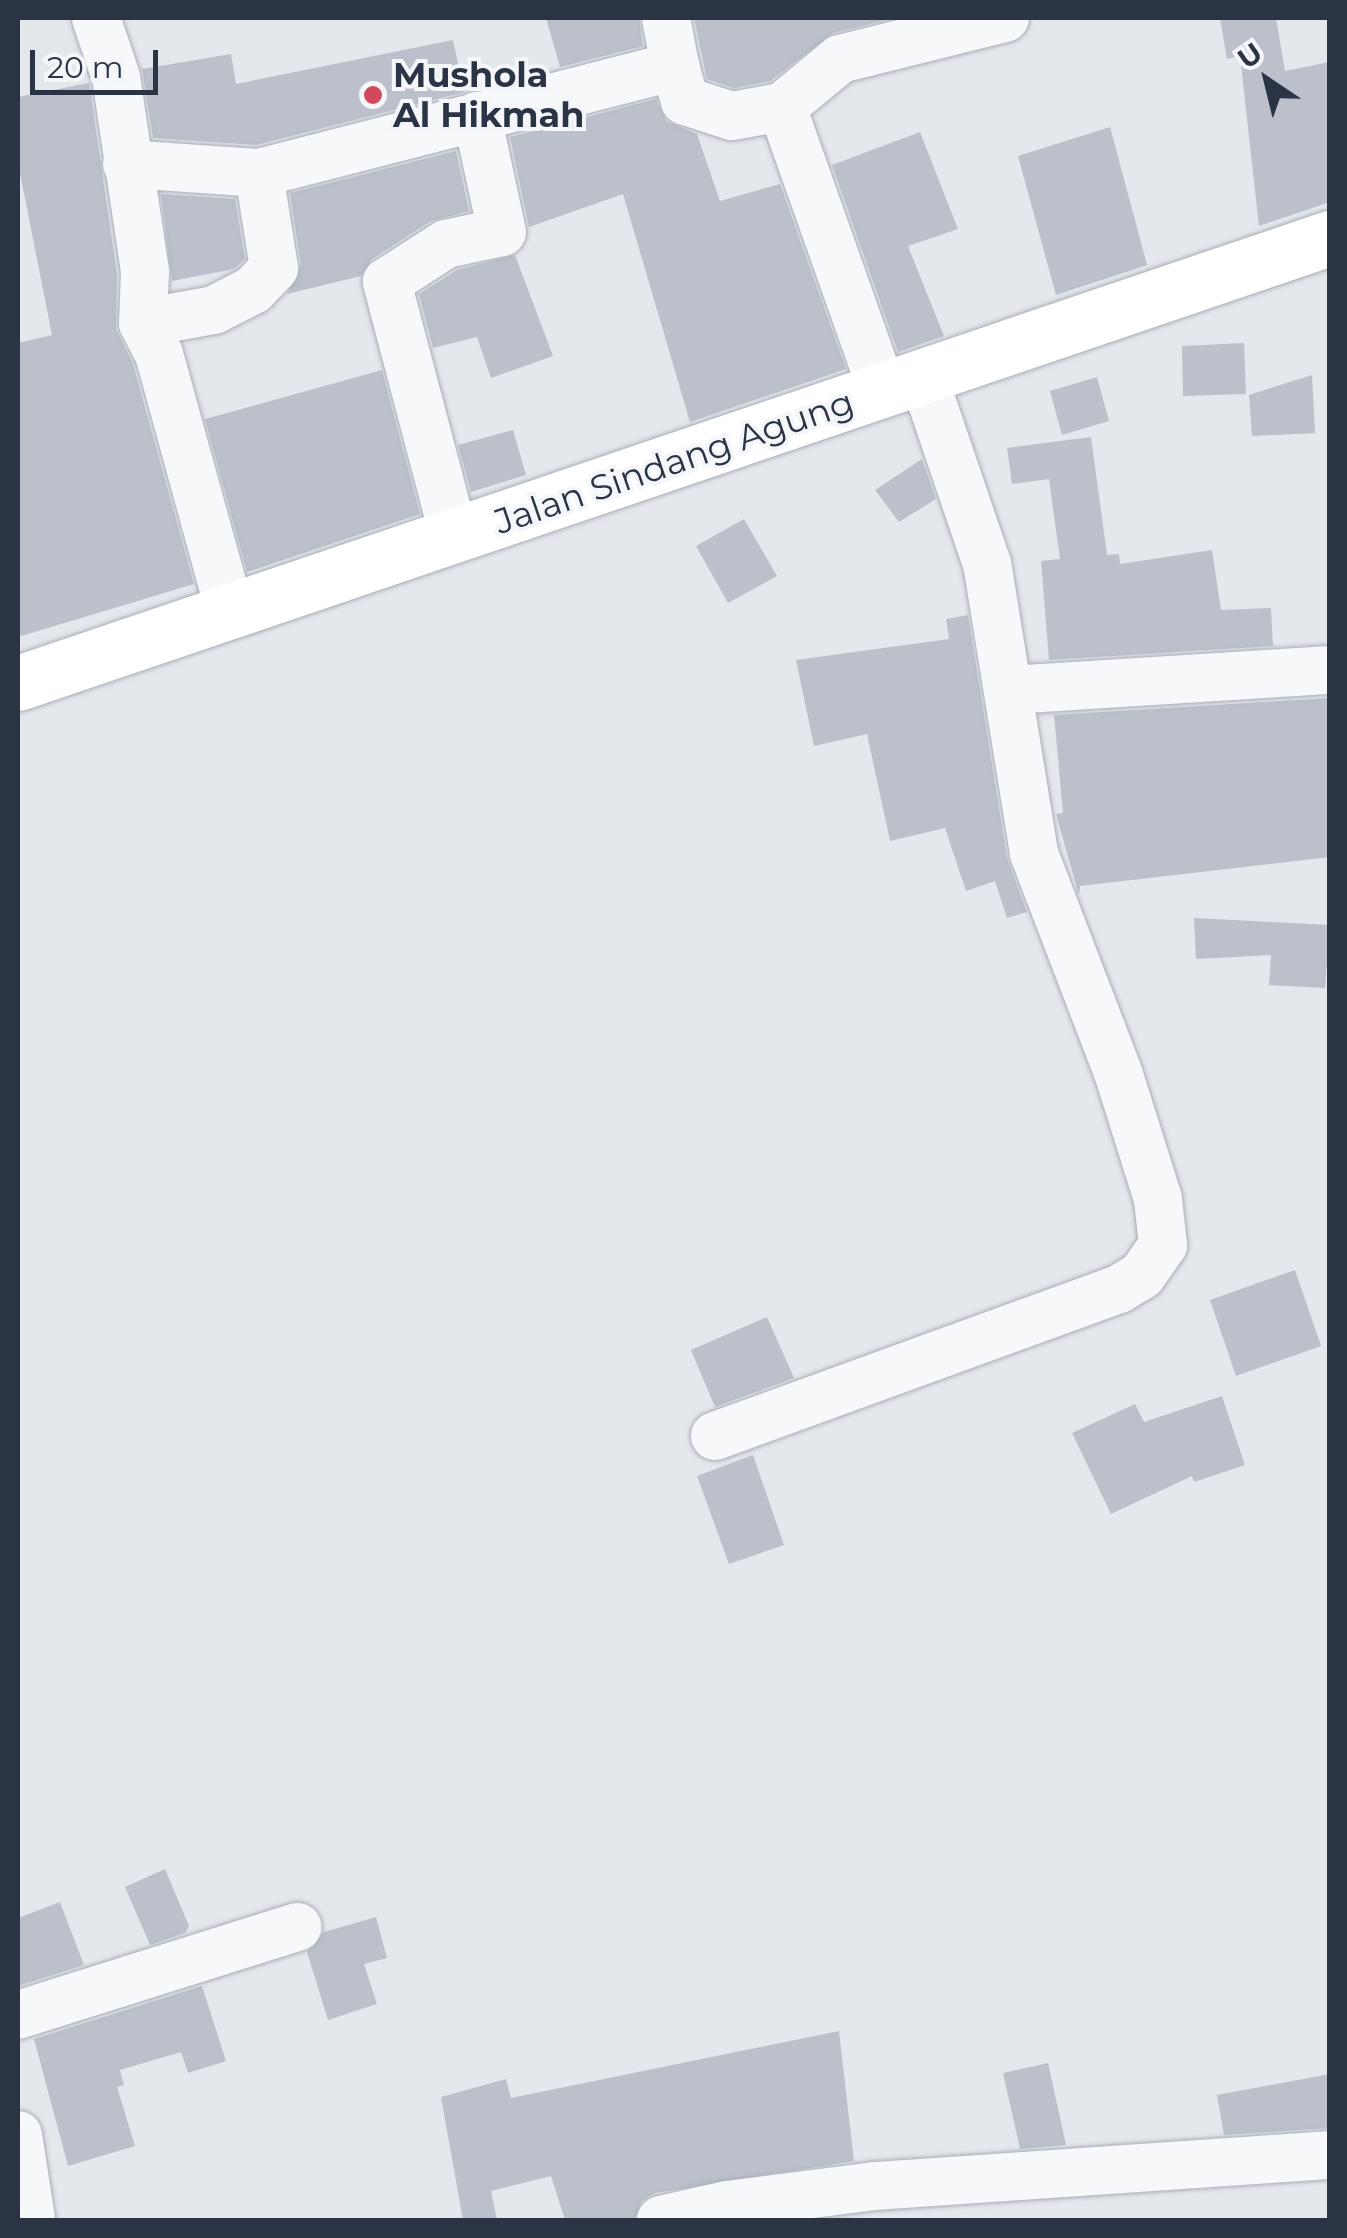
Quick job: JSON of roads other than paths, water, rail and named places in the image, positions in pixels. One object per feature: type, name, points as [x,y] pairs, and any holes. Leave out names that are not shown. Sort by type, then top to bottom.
[{"type":"main road","name":"Jalan Sindang Agung","points":[[18,683],[1330,238]]},
{"type":"street","points":[[96,18],[116,77],[145,272],[143,323],[159,354],[230,612]]},
{"type":"street","points":[[666,18],[685,101],[732,116],[782,107],[840,59],[1006,18]]},
{"type":"street","points":[[127,164],[259,173],[675,66]]},
{"type":"street","points":[[715,1436],[1119,1290],[1142,1275],[1163,1244],[1158,1199],[1119,1075],[1034,853],[987,564],[782,107]]},
{"type":"street","points":[[454,536],[387,282],[446,244],[502,232],[477,116]]},
{"type":"street","points":[[143,323],[214,310],[253,290],[274,268],[259,173]]},
{"type":"street","points":[[1010,690],[1330,670]]},
{"type":"street","points":[[18,2014],[297,1927]]},
{"type":"street","points":[[18,2134],[31,2219]]},
{"type":"street","points":[[661,2220],[727,2204],[875,2186],[1330,2155]]},
{"type":"place","name":"Mushola Al Hikmah","points":[[373,95]]}]
